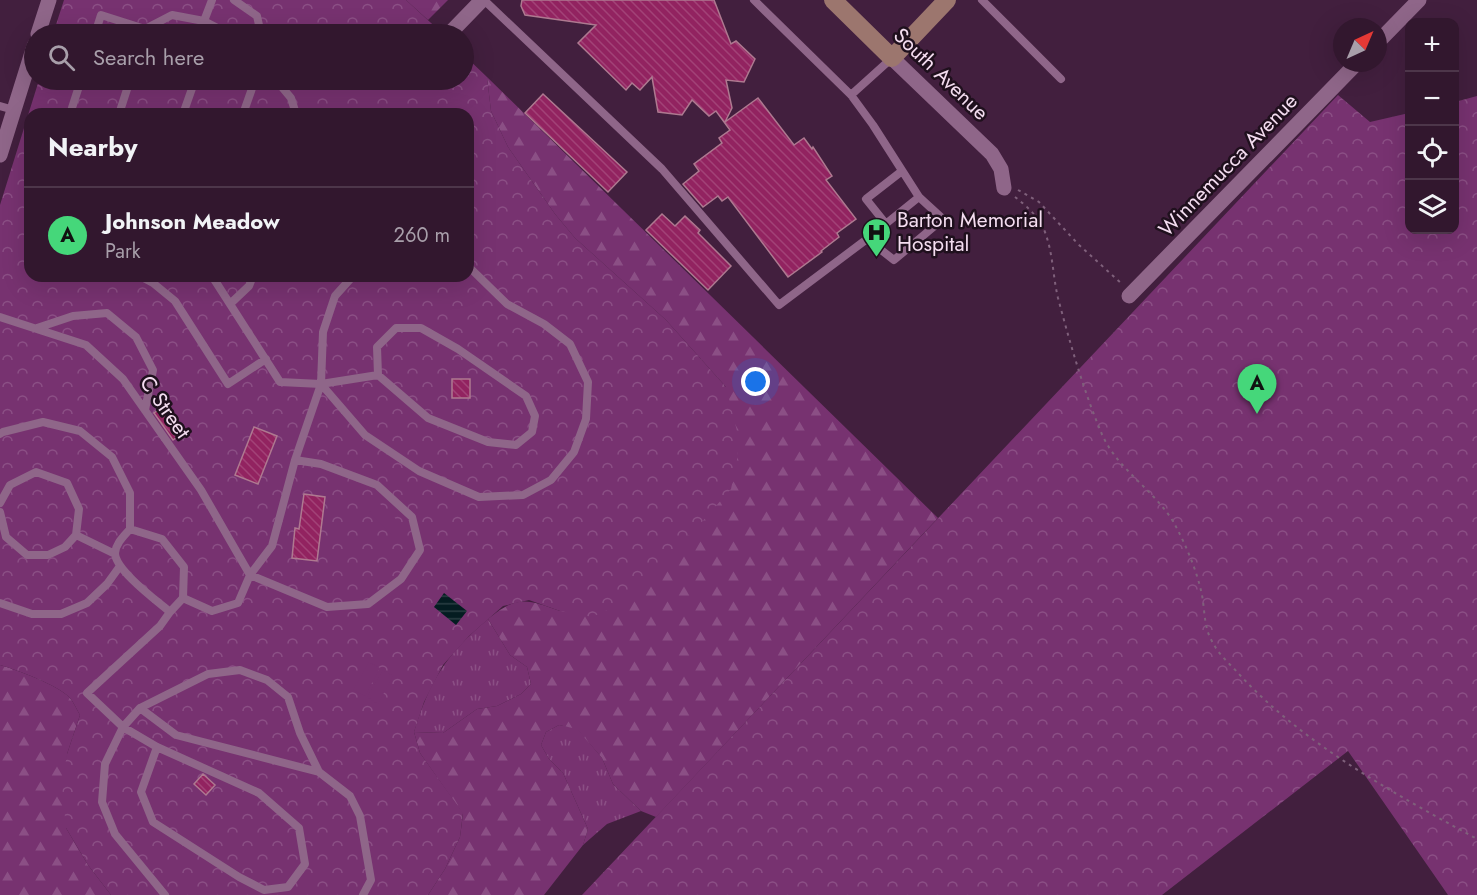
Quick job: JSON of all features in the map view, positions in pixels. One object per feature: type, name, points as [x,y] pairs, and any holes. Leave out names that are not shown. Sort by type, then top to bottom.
[{"type":"street","points":[[41,24],[49,0]]},
{"type":"street","points":[[459,24],[483,0]]},
{"type":"street","name":"South Avenue","points":[[833,0],[992,154],[1001,169],[1004,188]]},
{"type":"street","points":[[892,58],[947,0]]},
{"type":"street","points":[[1387,33],[1419,0]]},
{"type":"street","points":[[0,156],[7,108],[24,69]]},
{"type":"street","name":"Winnemucca Avenue","points":[[1129,296],[1348,72]]},
{"type":"lane","points":[[204,21],[212,0]]},
{"type":"lane","points":[[234,0],[257,16],[259,24]]},
{"type":"lane","points":[[483,0],[662,169],[779,305],[867,239],[918,197]]},
{"type":"lane","points":[[754,0],[850,95],[873,125],[918,197],[943,219],[894,260],[867,239]]},
{"type":"lane","points":[[982,0],[1061,79]]},
{"type":"lane","points":[[98,24],[101,15],[124,24]]},
{"type":"lane","points":[[157,24],[172,15],[204,21],[207,24]]},
{"type":"lane","points":[[850,95],[892,58]]},
{"type":"lane","points":[[72,108],[78,90]]},
{"type":"lane","points":[[121,108],[127,90]]},
{"type":"lane","points":[[185,108],[191,90]]},
{"type":"lane","points":[[245,108],[251,90]]},
{"type":"lane","points":[[284,90],[291,98],[294,108]]},
{"type":"lane","points":[[886,224],[866,199],[902,171]]},
{"type":"lane","points":[[321,384],[365,435],[419,471],[479,496],[523,495],[550,480],[574,452],[586,419],[588,382],[570,344],[544,324],[507,304],[474,272]]},
{"type":"lane","points":[[151,282],[176,301],[228,384],[266,359]]},
{"type":"lane","points":[[216,282],[280,382],[321,384],[378,375],[428,418],[488,442],[516,445],[532,432],[535,416],[526,396],[458,349],[420,328],[396,328],[377,347],[378,375]]},
{"type":"lane","points":[[230,304],[251,282]]},
{"type":"lane","points":[[183,598],[212,610],[238,603],[250,575],[272,546],[295,460],[321,384],[323,332],[335,296],[348,282]]},
{"type":"lane","points":[[37,329],[73,316],[107,313],[136,338],[153,370],[145,410]]},
{"type":"lane","name":"C Street","points":[[0,317],[86,345],[123,379],[201,490],[250,575]]},
{"type":"lane","points":[[0,434],[43,422],[80,431],[112,457],[130,493],[130,529],[118,543],[115,555],[120,566],[170,612]]},
{"type":"lane","points":[[250,575],[327,607],[368,604],[401,579],[420,550],[412,517],[377,485],[321,464],[295,460]]},
{"type":"lane","points":[[0,503],[10,485],[36,472],[67,483],[79,509],[75,535],[65,547],[48,555],[27,555],[6,537],[0,512]]},
{"type":"lane","points":[[130,529],[162,539],[184,567],[183,598],[160,626],[87,693],[123,727],[157,747],[259,793],[299,828],[305,864],[288,887],[264,890],[153,822],[141,792],[157,747]]},
{"type":"lane","points":[[75,535],[115,555]]},
{"type":"lane","points":[[0,603],[32,614],[61,614],[87,603],[107,584],[120,566]]},
{"type":"lane","points":[[165,895],[114,834],[102,802],[105,764],[123,727],[140,708],[208,674],[240,670],[267,680],[288,697],[300,733],[319,772]]},
{"type":"lane","points":[[140,708],[176,735],[319,772],[350,796],[360,816],[371,880],[363,895]]},
{"type":"path","points":[[1004,188],[1021,190],[1039,202],[1085,251],[1120,281],[1129,296]]},
{"type":"path","points":[[1004,188],[1038,218],[1046,235],[1072,348],[1101,432],[1111,452],[1156,499],[1173,523],[1192,562],[1202,594],[1208,634],[1214,647],[1258,694],[1298,728],[1396,795],[1477,839]]},
{"type":"green space","points":[[64,0],[406,0],[432,24],[56,24]]},
{"type":"green space","points":[[406,0],[448,0],[428,20]]},
{"type":"green space","points":[[474,65],[487,77],[491,111],[508,147],[555,214],[575,238],[666,320],[726,387],[738,435],[737,460],[731,489],[641,584],[614,607],[592,617],[560,611],[529,600],[503,606],[469,636],[443,665],[424,702],[414,732],[420,753],[463,813],[460,837],[445,869],[428,895],[111,895],[88,865],[66,828],[62,786],[67,754],[80,715],[70,698],[56,688],[0,665],[0,205],[24,128],[24,282],[474,282],[474,108],[30,108],[36,90],[474,90]]},
{"type":"green space","points":[[487,77],[938,518],[656,817],[641,811],[613,784],[602,758],[577,729],[559,725],[546,732],[541,745],[549,759],[563,773],[588,829],[583,845],[544,895],[428,895],[445,869],[460,837],[463,814],[420,753],[414,732],[443,733],[477,709],[497,706],[521,694],[531,684],[527,667],[510,655],[488,619],[507,606],[522,602],[539,604],[560,611],[726,387],[666,320],[575,238],[555,214],[508,147],[491,111]]},
{"type":"green space","points":[[1338,95],[1370,122],[1405,114],[1405,234],[1459,234],[1459,101],[1477,96],[1477,895],[1448,895],[1348,751],[1162,895],[582,895]]},
{"type":"green space","points":[[379,503],[402,525],[392,535],[369,512]]},
{"type":"green space","points":[[488,619],[510,655],[527,667],[531,684],[521,694],[497,706],[477,709],[443,733],[414,732],[426,697],[441,670],[461,645]]},
{"type":"green space","points":[[369,662],[380,668],[365,696],[353,690]]},
{"type":"green space","points":[[0,665],[47,683],[64,693],[70,698],[80,715],[67,754],[66,828],[88,865],[111,895],[0,895]]},
{"type":"green space","points":[[383,670],[393,676],[378,704],[367,697]]},
{"type":"green space","points":[[559,725],[577,728],[602,758],[613,784],[641,811],[607,824],[583,845],[588,829],[563,773],[549,759],[541,745],[546,732]]},
{"type":"shaded area","points":[[444,593],[467,611],[456,625],[434,607]]},
{"type":"building","points":[[522,0],[714,0],[731,44],[736,41],[755,59],[744,82],[726,80],[732,108],[725,122],[758,98],[794,145],[804,138],[812,149],[813,147],[832,176],[826,180],[856,219],[837,233],[839,237],[822,252],[788,277],[728,197],[722,201],[718,196],[703,207],[683,184],[699,171],[694,164],[722,143],[719,138],[730,130],[716,111],[709,116],[692,100],[682,115],[658,112],[652,77],[640,90],[632,83],[626,90],[578,43],[596,25],[525,15],[521,6]]},
{"type":"building","points":[[543,94],[627,172],[608,192],[525,113]]},
{"type":"building","points":[[662,214],[675,226],[685,216],[700,230],[698,233],[731,266],[708,290],[646,230]]},
{"type":"building","points":[[452,379],[470,379],[470,398],[452,398]]},
{"type":"building","points":[[160,409],[180,435],[173,440],[154,413]]},
{"type":"building","points":[[254,427],[277,436],[258,484],[235,475]]},
{"type":"building","points":[[304,494],[325,497],[317,561],[292,558],[295,528],[299,529]]},
{"type":"building","points":[[203,774],[215,785],[206,795],[194,784]]},
{"type":"place","name":"Barton Memorial Hospital","points":[[876,258]]},
{"type":"place","name":"Johnson Meadow","points":[[1257,414]]}]
